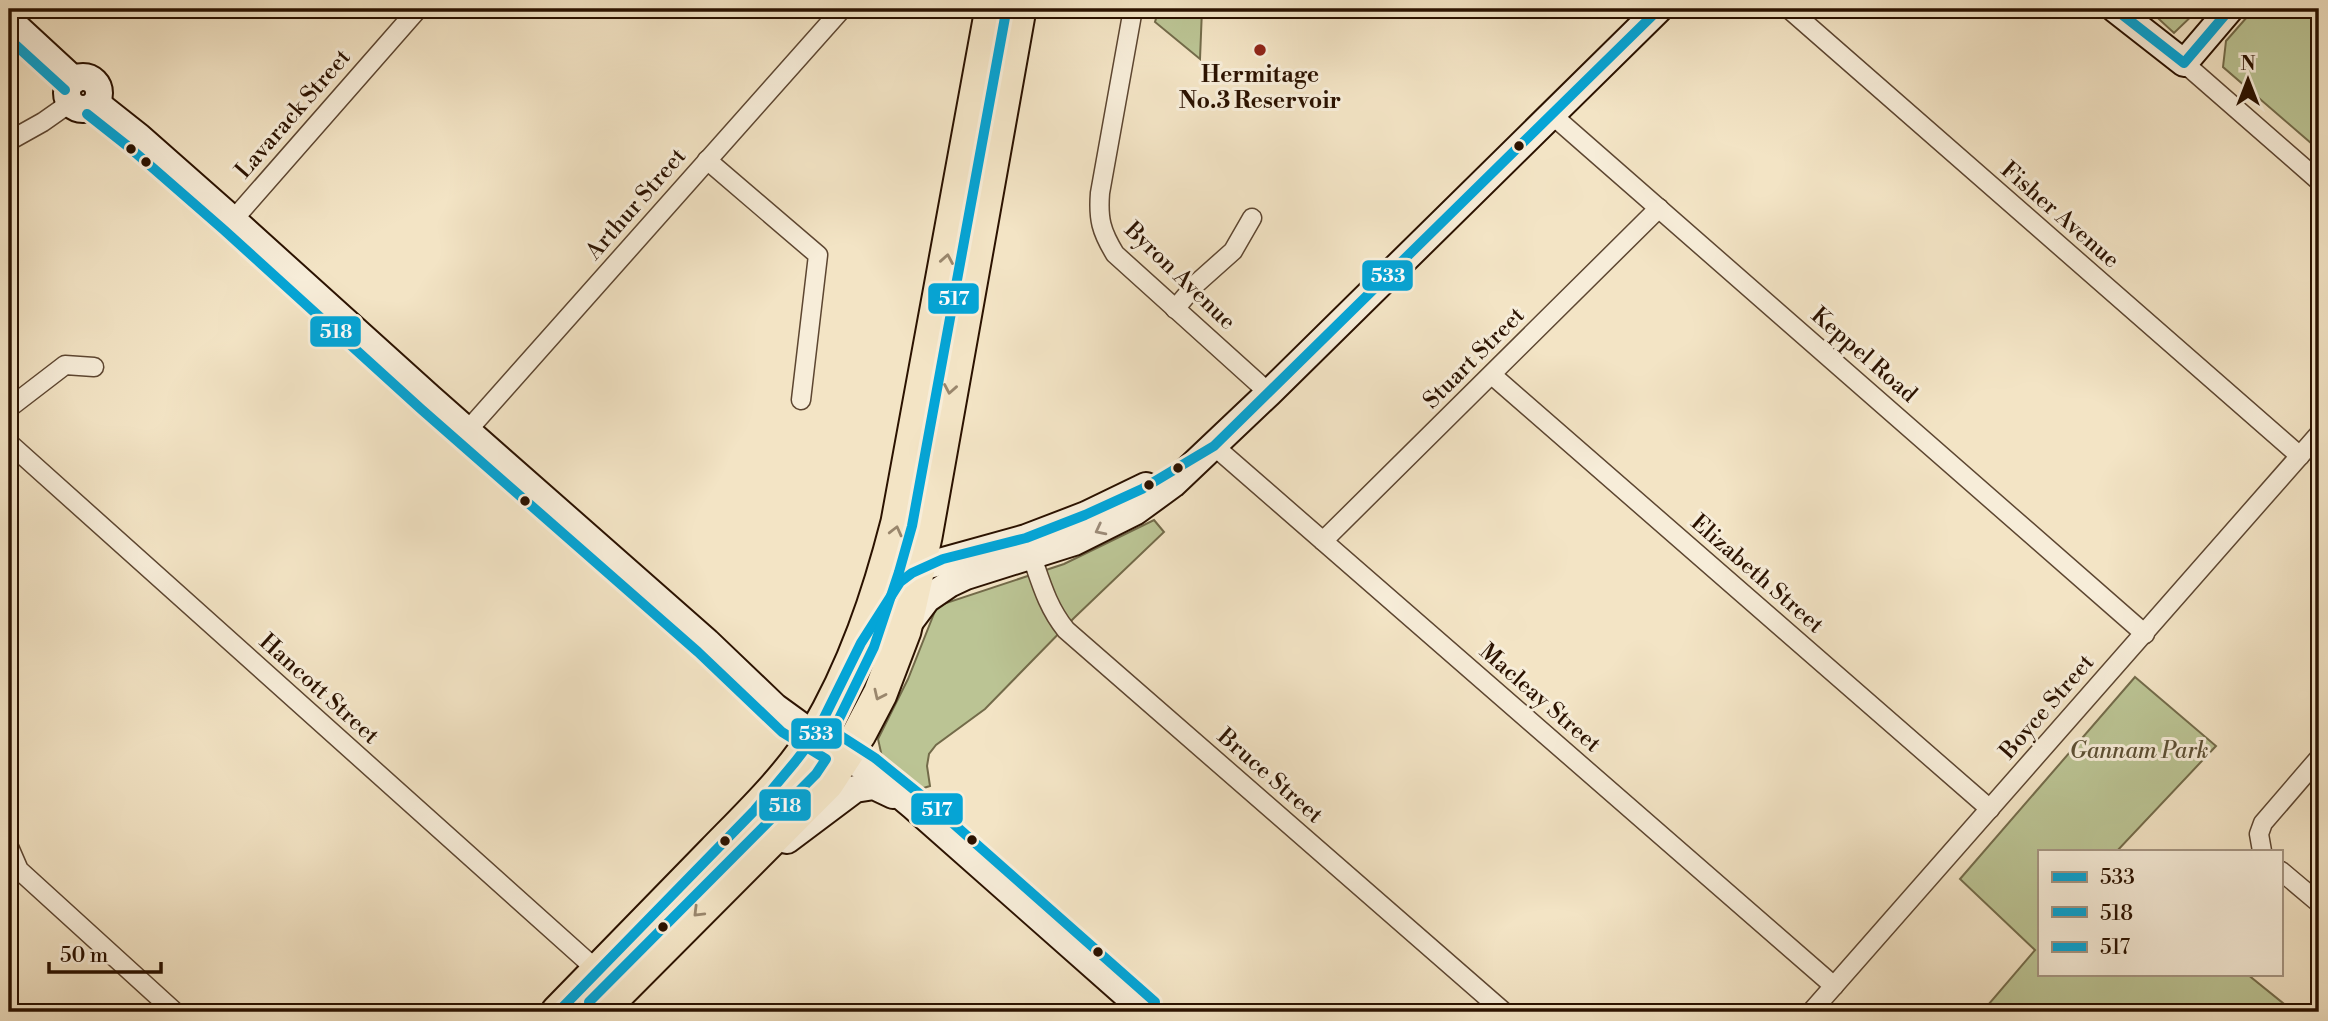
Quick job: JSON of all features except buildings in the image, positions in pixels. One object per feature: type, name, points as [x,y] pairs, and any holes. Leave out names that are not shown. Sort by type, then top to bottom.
[{"type":"highway","points":[[861,643],[887,568],[898,522],[992,9]]},
{"type":"highway","points":[[599,1012],[827,783],[880,694],[904,631],[918,569],[1019,9]]},
{"type":"highway","points":[[558,1012],[754,811],[815,736],[861,643],[901,582],[918,569]]},
{"type":"highway","points":[[815,736],[845,755]]},
{"type":"street","name":"Lavarack Street","points":[[233,220],[418,9]]},
{"type":"street","name":"Arthur Street","points":[[467,431],[842,9]]},
{"type":"street","name":"Byron Avenue","points":[[1133,9],[1100,193],[1099,215],[1104,235],[1115,254],[1269,393]]},
{"type":"street","points":[[918,569],[1029,547],[1074,542],[1136,511],[1167,489],[1269,393],[1658,9]]},
{"type":"street","name":"Fisher Avenue","points":[[1789,9],[2300,456]]},
{"type":"street","points":[[2115,9],[2178,59],[2319,181]]},
{"type":"street","points":[[2178,59],[2212,9]]},
{"type":"street","points":[[2178,59],[2230,9]]},
{"type":"street","points":[[9,20],[72,91],[76,108],[90,108],[96,103],[139,136],[707,642],[775,707],[815,736]]},
{"type":"street","points":[[9,141],[43,122],[72,91]]},
{"type":"street","name":"Keppel Road","points":[[1551,114],[2145,634]]},
{"type":"street","points":[[707,160],[817,256],[801,400]]},
{"type":"street","name":"Stuart Street","points":[[1323,541],[1659,208]]},
{"type":"street","points":[[1175,309],[1196,284],[1233,251],[1252,218]]},
{"type":"street","points":[[9,408],[65,365],[94,368]]},
{"type":"street","name":"Elizabeth Street","points":[[1492,375],[1990,810]]},
{"type":"street","name":"Boyce Street","points":[[1811,1012],[2319,434]]},
{"type":"street","name":"Hancott Street","points":[[9,443],[598,971]]},
{"type":"street","name":"Macleay Street","points":[[1214,446],[1834,986]]},
{"type":"street","points":[[904,631],[927,599],[949,584],[1029,547]]},
{"type":"street","name":"Bruce Street","points":[[1029,547],[1047,601],[1066,630],[1504,1012]]},
{"type":"street","points":[[845,755],[882,780],[913,806],[1146,1012]]},
{"type":"street","points":[[2262,850],[2259,834],[2263,823],[2319,758]]},
{"type":"street","points":[[738,871],[789,839],[855,789],[874,786],[913,806]]},
{"type":"street","points":[[9,847],[19,870],[175,1012]]},
{"type":"street","points":[[2282,873],[2319,903]]},
{"type":"green space","points":[[1159,9],[1202,9],[1200,59],[1155,22]]},
{"type":"green space","points":[[2148,9],[2199,9],[2174,33]]},
{"type":"green space","points":[[2254,9],[2319,9],[2319,150],[2223,67],[2226,41]]},
{"type":"green space","points":[[1154,520],[1164,532],[1074,618],[985,709],[936,745],[929,754],[927,766],[930,786],[917,790],[882,757],[878,739],[908,679],[937,606],[1064,564]]},
{"type":"green space","name":"Gannam Park","points":[[2135,677],[2216,746],[2118,850],[2038,850],[2038,976],[2249,976],[2294,1012],[1982,1012],[2035,950],[1960,879]]},
{"type":"transit line","name":"533","points":[[558,1012],[754,811],[795,762],[815,736],[861,643],[900,582],[912,573],[943,559],[1026,538],[1085,515],[1142,489],[1214,446],[1659,9]]},
{"type":"transit line","name":"533","points":[[2115,9],[2184,63],[2230,9]]},
{"type":"transit line","name":"517","points":[[1006,12],[912,526],[874,647],[833,731],[875,758],[922,796],[1155,1002]]},
{"type":"transit line","name":"518","points":[[9,39],[65,90]]},
{"type":"transit line","name":"518","points":[[87,114],[224,230],[421,409],[698,652],[782,732],[826,759],[816,774],[589,1002]]},
{"type":"place","name":"Hermitage No.3 Reservoir","points":[[1260,50]]}]
